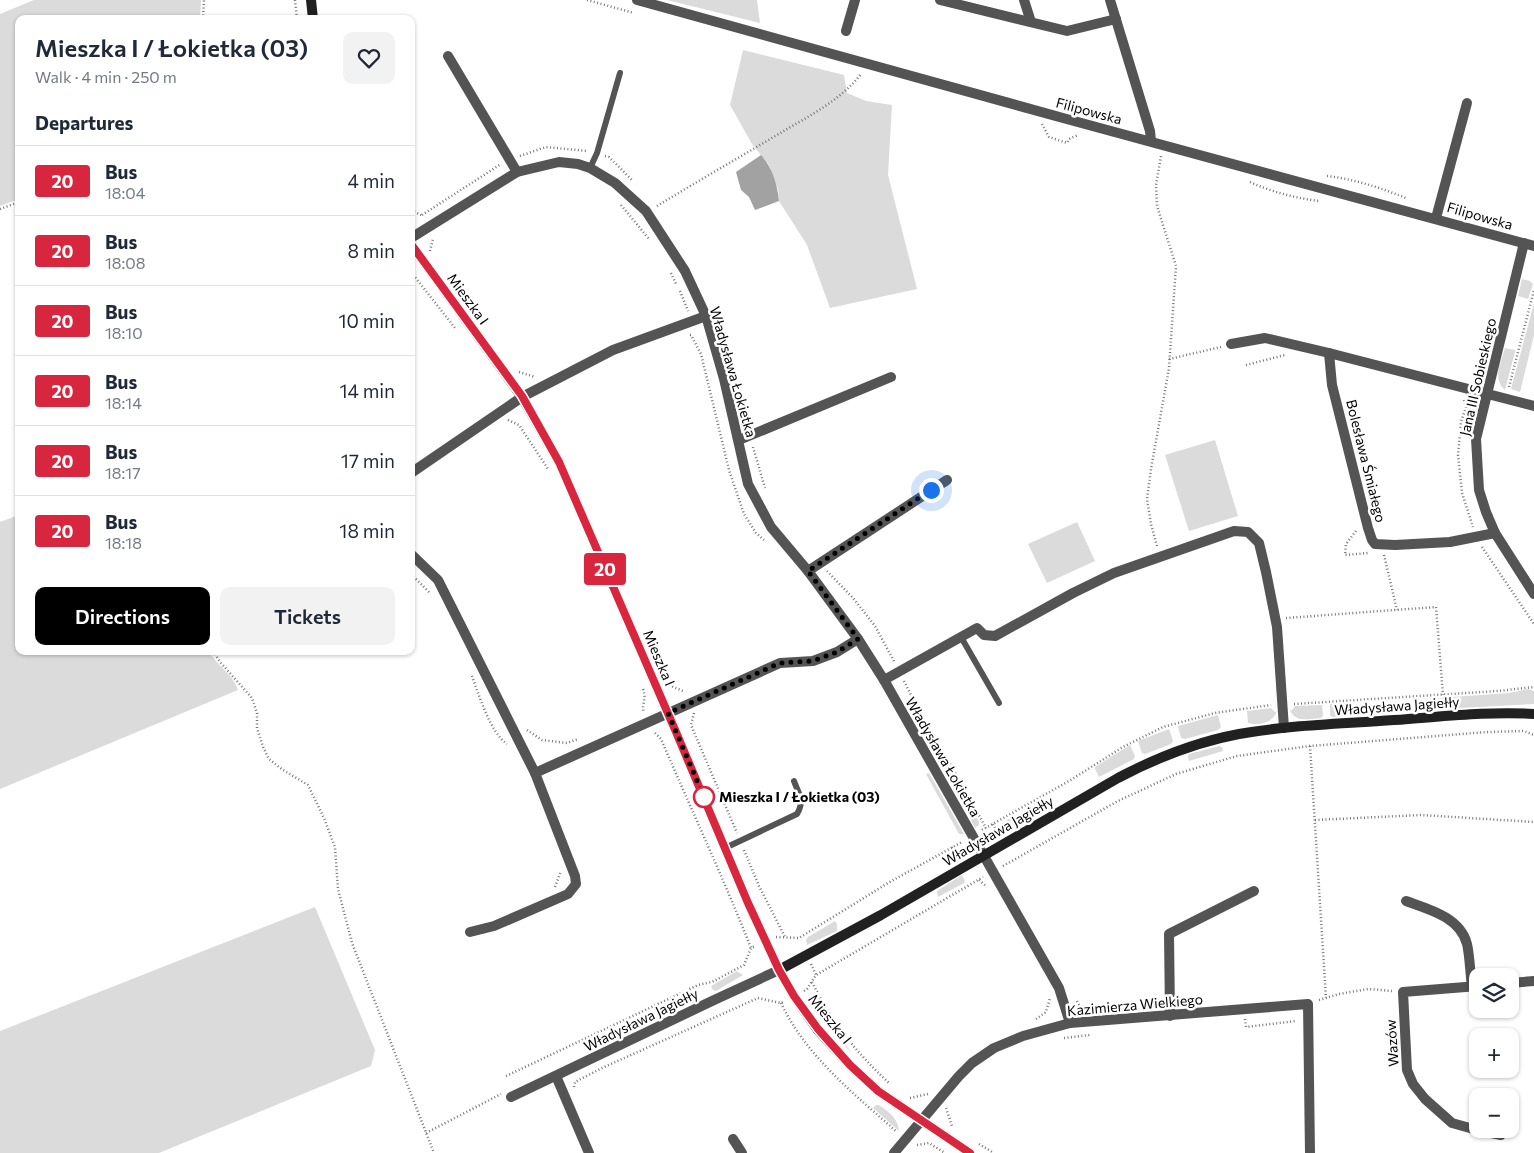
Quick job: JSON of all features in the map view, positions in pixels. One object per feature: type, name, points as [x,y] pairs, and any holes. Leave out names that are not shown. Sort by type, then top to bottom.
[{"type":"street","points":[[311,0],[313,15]]},
{"type":"street","name":"Filipowska","points":[[637,0],[1529,244]]},
{"type":"street","points":[[846,30],[855,0]]},
{"type":"street","points":[[940,0],[1067,31],[1116,19]]},
{"type":"street","points":[[1024,0],[1030,22]]},
{"type":"street","points":[[1110,0],[1150,131],[1151,141]]},
{"type":"street","points":[[448,56],[517,172]]},
{"type":"street","points":[[1436,218],[1468,103]]},
{"type":"street","name":"Władysława Łokietka","points":[[415,236],[517,172],[558,162],[578,164],[590,168],[615,183],[646,211],[685,271],[706,316],[724,379],[748,484],[771,527],[808,571],[858,639],[884,680],[1059,988],[1070,1023]]},
{"type":"street","name":"Jana III Sobieskiego","points":[[1529,244],[1476,439],[1478,490],[1486,512],[1495,533],[1534,594]]},
{"type":"street","name":"Mieszka I","points":[[415,249],[522,396],[559,462],[748,903],[779,970],[804,1011],[850,1065],[878,1091],[970,1153]]},
{"type":"street","points":[[415,470],[522,396],[613,350],[706,316]]},
{"type":"street","points":[[1231,344],[1265,338],[1534,406]]},
{"type":"street","name":"Bolesława Śmiałego","points":[[1330,353],[1332,385],[1368,528],[1375,544],[1395,545],[1450,542],[1495,533]]},
{"type":"street","points":[[739,440],[891,377]]},
{"type":"street","points":[[808,571],[947,480]]},
{"type":"street","points":[[884,680],[978,628],[984,635],[995,636],[1073,593],[1114,573],[1234,532],[1248,532],[1259,543],[1276,620],[1284,728]]},
{"type":"street","points":[[415,558],[438,580],[535,773],[576,876],[576,884],[568,894],[494,926],[470,932]]},
{"type":"street","points":[[535,773],[780,663],[813,661],[837,652],[858,639]]},
{"type":"street","name":"Władysława Jagiełły","points":[[510,1097],[830,944],[1118,778],[1153,760],[1192,746],[1238,734],[1284,728],[1490,713],[1534,714]]},
{"type":"street","points":[[1170,1016],[1169,934],[1254,891]]},
{"type":"street","points":[[1406,901],[1442,914],[1457,926],[1467,942],[1472,968]]},
{"type":"street","points":[[1519,982],[1534,981]]},
{"type":"street","points":[[1403,992],[1469,986]]},
{"type":"street","name":"Wazów","points":[[1403,992],[1407,1070],[1413,1084],[1425,1099],[1452,1122],[1469,1127]]},
{"type":"street","points":[[1308,1004],[1310,1153]]},
{"type":"street","name":"Kazimierza Wielkiego","points":[[894,1153],[972,1063],[994,1048],[1024,1036],[1070,1023],[1308,1004]]},
{"type":"street","points":[[556,1076],[589,1153]]},
{"type":"street","points":[[733,1139],[742,1153]]},
{"type":"lane","points":[[590,168],[597,153],[620,73]]},
{"type":"lane","points":[[961,637],[999,702]]},
{"type":"lane","points":[[725,848],[797,814],[801,806],[801,799],[794,781]]},
{"type":"path","points":[[203,15],[204,0]]},
{"type":"path","points":[[295,0],[297,15]]},
{"type":"path","points":[[646,211],[819,110],[852,85],[866,64]]},
{"type":"path","points":[[1049,137],[1067,143],[1069,139],[1077,134],[1084,135]]},
{"type":"path","points":[[1160,557],[1151,524],[1147,499],[1170,359],[1176,266],[1158,206],[1156,185],[1163,145]]},
{"type":"path","points":[[1154,155],[1168,159]]},
{"type":"path","points":[[1243,180],[1268,190],[1320,201]]},
{"type":"path","points":[[619,196],[621,206],[650,241]]},
{"type":"path","points":[[0,209],[15,203]]},
{"type":"path","points":[[669,270],[679,288],[688,311],[685,318]]},
{"type":"path","points":[[415,277],[456,329]]},
{"type":"path","points":[[1508,390],[1534,290]]},
{"type":"path","points":[[682,337],[691,334],[701,354],[729,470],[744,514],[756,533],[767,542]]},
{"type":"path","points":[[1170,359],[1231,344]]},
{"type":"path","points":[[1463,395],[1466,407]]},
{"type":"path","points":[[501,411],[506,420],[519,425],[549,471]]},
{"type":"path","points":[[1469,531],[1474,530]]},
{"type":"path","points":[[1383,553],[1397,610]]},
{"type":"path","points":[[415,578],[434,599]]},
{"type":"path","points":[[1276,620],[1436,607],[1443,695]]},
{"type":"path","points":[[216,655],[252,698],[258,713],[256,728],[269,759],[308,785],[324,818],[335,847],[338,889],[352,943],[434,1153]]},
{"type":"path","points":[[471,675],[488,718],[503,741],[509,745]]},
{"type":"path","points":[[506,1076],[698,985],[712,982],[744,965],[751,948],[717,864],[687,802],[661,739],[642,710],[645,695],[642,687]]},
{"type":"path","points":[[523,727],[542,740],[567,743],[585,737]]},
{"type":"path","points":[[1013,860],[1118,800],[1176,774],[1238,756],[1310,746],[1487,732],[1524,731],[1534,735]]},
{"type":"path","points":[[1310,746],[1326,998]]},
{"type":"path","points":[[1315,820],[1421,815],[1534,822]]},
{"type":"path","points":[[778,937],[799,938],[888,883],[952,847]]},
{"type":"path","points":[[554,890],[561,870],[560,864]]},
{"type":"path","points":[[979,880],[991,892]]},
{"type":"path","points":[[807,989],[816,975],[972,884]]},
{"type":"path","points":[[812,982],[824,1005],[847,1040],[890,1084]]},
{"type":"path","points":[[1308,1004],[1339,994],[1368,989],[1403,992]]},
{"type":"path","points":[[1035,1020],[1046,1012],[1050,996]]},
{"type":"path","points":[[575,1082],[758,998],[781,1003],[788,1018],[814,1053],[832,1073],[913,1146],[929,1143],[945,1153]]},
{"type":"path","points":[[1057,1039],[1096,1034]]},
{"type":"path","points":[[426,1133],[506,1091],[510,1097]]},
{"type":"path","points":[[904,1094],[911,1099],[928,1094],[945,1105],[954,1130]]},
{"type":"path","points":[[978,1144],[994,1153]]},
{"type":"shaded area","points":[[34,0],[201,0],[200,15],[15,15],[15,200],[0,206],[0,14]]},
{"type":"shaded area","points":[[667,0],[757,0],[760,23]]},
{"type":"shaded area","points":[[743,50],[844,75],[847,93],[866,101],[892,105],[888,175],[917,289],[830,308],[807,245],[779,201],[778,189],[769,165],[752,144],[730,105]]},
{"type":"shaded area","points":[[761,155],[774,176],[779,201],[755,210],[749,197],[741,190],[736,172]]},
{"type":"shaded area","points":[[1522,279],[1533,284],[1528,299],[1518,296]]},
{"type":"shaded area","points":[[1534,303],[1534,335],[1520,392],[1511,389]]},
{"type":"shaded area","points":[[1505,348],[1515,350],[1515,352],[1505,390],[1501,386],[1498,376]]},
{"type":"shaded area","points":[[1215,440],[1238,516],[1189,531],[1165,455]]},
{"type":"shaded area","points":[[15,516],[15,655],[212,655],[236,684],[238,690],[0,789],[0,522]]},
{"type":"shaded area","points":[[1077,522],[1095,561],[1047,583],[1028,544]]},
{"type":"shaded area","points":[[1528,689],[1534,691],[1534,704],[1438,708],[1438,698],[1509,693]]},
{"type":"shaded area","points":[[1348,703],[1349,714],[1347,716],[1332,717],[1330,715],[1330,704]]},
{"type":"shaded area","points":[[1322,705],[1323,716],[1321,718],[1299,719],[1290,710],[1295,706]]},
{"type":"shaded area","points":[[1271,708],[1275,712],[1277,711],[1269,721],[1261,724],[1248,723],[1247,711]]},
{"type":"shaded area","points":[[1218,715],[1221,727],[1218,730],[1185,739],[1181,738],[1178,726]]},
{"type":"shaded area","points":[[1169,729],[1173,741],[1171,744],[1145,754],[1142,753],[1138,741]]},
{"type":"shaded area","points":[[1130,745],[1135,756],[1134,759],[1099,777],[1095,767]]},
{"type":"shaded area","points":[[1219,746],[1222,747],[1223,751],[1189,761],[1189,754]]},
{"type":"shaded area","points":[[946,763],[959,786],[954,789],[941,766]]},
{"type":"shaded area","points":[[929,773],[964,834],[959,834],[926,774]]},
{"type":"shaded area","points":[[965,797],[979,822],[979,825],[975,828],[960,800]]},
{"type":"shaded area","points":[[1013,816],[1017,824],[1002,834],[999,829],[1000,825]]},
{"type":"shaded area","points":[[962,875],[964,883],[938,897],[937,891]]},
{"type":"shaded area","points":[[315,907],[375,1050],[371,1066],[159,1153],[0,1153],[0,1031]]},
{"type":"shaded area","points":[[835,921],[837,931],[807,945],[806,940],[808,937]]},
{"type":"shaded area","points":[[737,971],[743,975],[716,991],[713,990],[711,986]]},
{"type":"shaded area","points":[[807,998],[812,998],[816,1001],[852,1054],[830,1029]]},
{"type":"shaded area","points":[[879,1105],[892,1116],[897,1122],[899,1131],[873,1108]]},
{"type":"bus line","name":"20","points":[[415,249],[522,396],[559,462],[748,903],[779,970],[794,996],[818,1029],[850,1065],[878,1091],[970,1153]]},
{"type":"place","name":"Mieszka I / Łokietka (03)","points":[[704,797]]},
{"type":"route","points":[[704,797],[668,713],[780,663],[813,661],[837,652],[858,639],[808,571],[931,490]]}]
